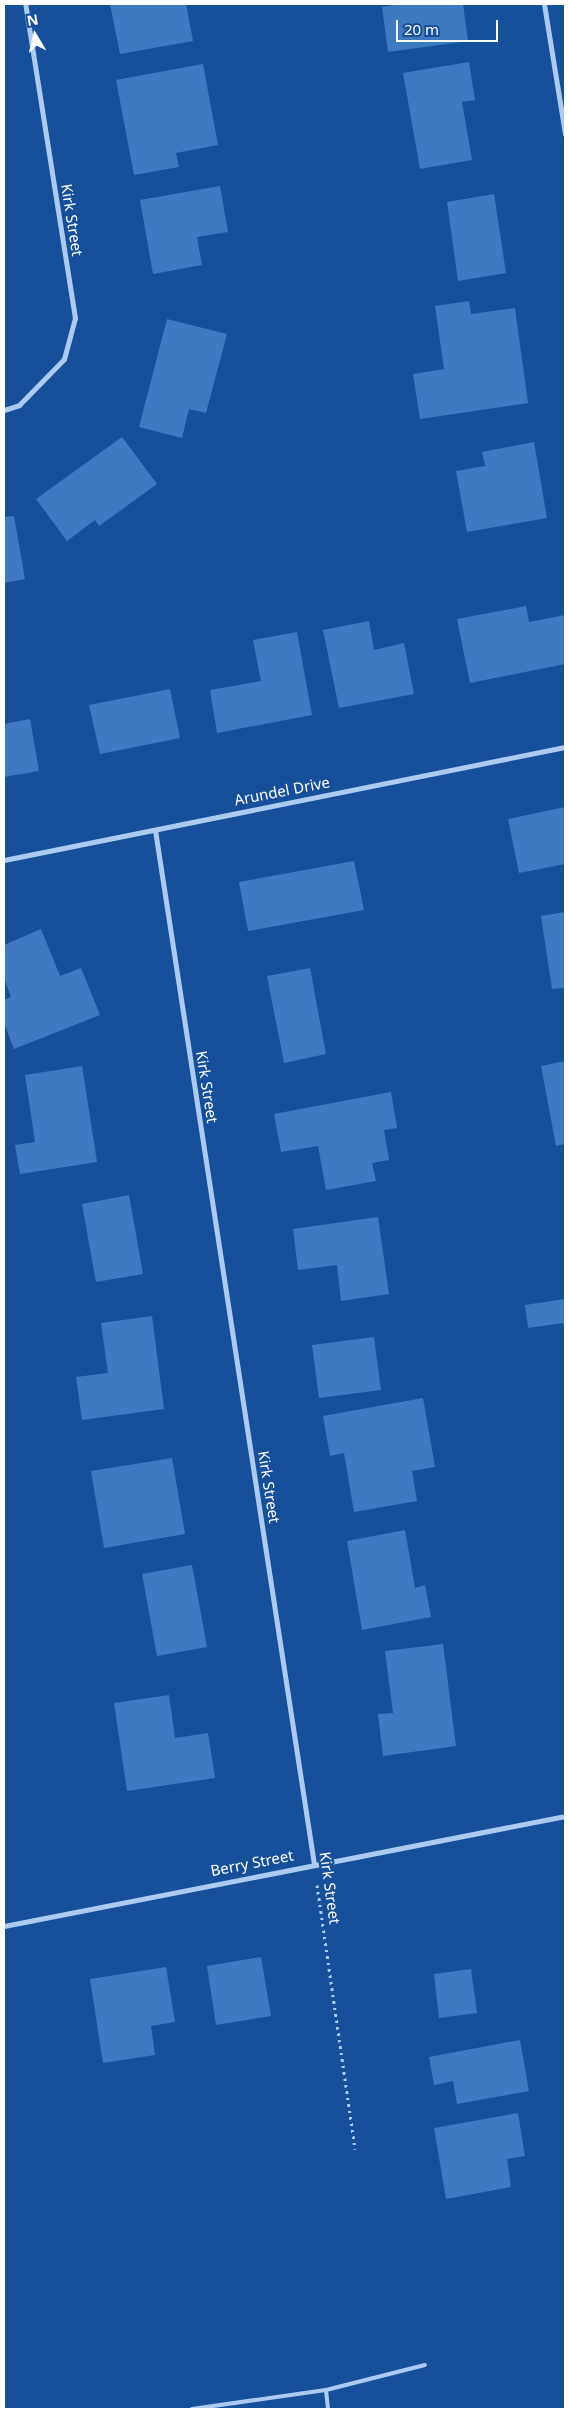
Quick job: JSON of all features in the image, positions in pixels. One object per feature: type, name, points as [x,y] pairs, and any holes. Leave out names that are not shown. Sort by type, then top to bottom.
[{"type":"street","name":"Kirk Street","points":[[4,410],[19,406],[64,359],[75,318],[25,4]]},
{"type":"street","points":[[544,4],[565,134]]},
{"type":"street","name":"Arundel Drive","points":[[4,860],[565,747]]},
{"type":"street","name":"Kirk Street","points":[[155,830],[314,1864]]},
{"type":"street","name":"Berry Street","points":[[4,1926],[565,1816]]},
{"type":"lane","points":[[192,2409],[326,2390],[425,2365]]},
{"type":"lane","points":[[326,2390],[328,2409]]},
{"type":"path","name":"Kirk Street","points":[[314,1864],[355,2149]]},
{"type":"building","points":[[110,4],[186,4],[193,41],[120,54]]},
{"type":"building","points":[[402,4],[463,4],[468,41],[388,52],[382,7]]},
{"type":"building","points":[[469,62],[475,100],[462,102],[472,160],[420,169],[403,73]]},
{"type":"building","points":[[203,64],[218,145],[176,153],[179,167],[134,175],[116,80]]},
{"type":"building","points":[[220,186],[228,232],[197,237],[202,265],[153,274],[140,200]]},
{"type":"building","points":[[494,194],[506,273],[458,281],[447,202]]},
{"type":"building","points":[[469,301],[471,314],[515,308],[528,403],[420,419],[413,374],[444,369],[435,306]]},
{"type":"building","points":[[167,319],[227,334],[206,413],[189,409],[182,438],[139,427]]},
{"type":"building","points":[[122,437],[157,484],[99,526],[95,520],[67,541],[36,499]]},
{"type":"building","points":[[534,442],[547,518],[467,532],[456,471],[485,466],[482,452]]},
{"type":"building","points":[[14,516],[25,579],[4,583],[4,517]]},
{"type":"building","points":[[526,606],[529,622],[565,615],[565,664],[470,683],[457,619]]},
{"type":"building","points":[[369,621],[374,650],[404,643],[414,694],[339,708],[323,630]]},
{"type":"building","points":[[297,632],[312,715],[217,733],[210,690],[261,681],[253,640]]},
{"type":"building","points":[[170,689],[180,738],[100,754],[89,705]]},
{"type":"building","points":[[30,719],[39,771],[4,777],[4,724]]},
{"type":"building","points":[[565,807],[565,864],[519,873],[508,819]]},
{"type":"building","points":[[354,861],[364,910],[248,931],[239,882]]},
{"type":"building","points":[[565,912],[565,988],[552,989],[541,916]]},
{"type":"building","points":[[41,929],[60,976],[81,968],[100,1015],[14,1049],[4,1023],[4,1000],[11,997],[4,978],[4,945]]},
{"type":"building","points":[[310,968],[326,1054],[284,1063],[267,976]]},
{"type":"building","points":[[565,1061],[565,1144],[556,1146],[541,1066]]},
{"type":"building","points":[[82,1066],[97,1162],[20,1174],[15,1145],[35,1142],[25,1075]]},
{"type":"building","points":[[391,1092],[397,1128],[384,1130],[389,1160],[372,1163],[376,1181],[326,1190],[318,1146],[281,1152],[274,1114]]},
{"type":"building","points":[[129,1195],[143,1274],[96,1282],[82,1204]]},
{"type":"building","points":[[378,1217],[389,1294],[341,1301],[337,1265],[298,1270],[293,1229]]},
{"type":"building","points":[[565,1299],[565,1333],[563,1323],[528,1328],[525,1305]]},
{"type":"building","points":[[152,1316],[164,1409],[82,1420],[76,1377],[108,1373],[101,1323]]},
{"type":"building","points":[[374,1337],[381,1390],[319,1398],[312,1345]]},
{"type":"building","points":[[423,1398],[435,1467],[412,1471],[417,1501],[354,1512],[344,1453],[330,1456],[323,1416]]},
{"type":"building","points":[[172,1458],[185,1534],[104,1548],[91,1471]]},
{"type":"building","points":[[405,1530],[415,1588],[425,1585],[431,1617],[362,1630],[347,1541]]},
{"type":"building","points":[[192,1565],[207,1647],[157,1656],[142,1574]]},
{"type":"building","points":[[443,1644],[456,1746],[383,1756],[378,1714],[393,1713],[385,1651]]},
{"type":"building","points":[[169,1695],[175,1738],[208,1733],[215,1778],[127,1791],[114,1703]]},
{"type":"building","points":[[261,1957],[271,2016],[216,2025],[207,1966]]},
{"type":"building","points":[[166,1967],[175,2022],[151,2026],[155,2055],[103,2063],[90,1979]]},
{"type":"building","points":[[471,1969],[477,2013],[439,2018],[434,1974]]},
{"type":"building","points":[[520,2040],[529,2091],[457,2104],[453,2081],[434,2085],[429,2057]]},
{"type":"building","points":[[518,2113],[525,2156],[507,2159],[511,2187],[446,2199],[434,2128]]}]
